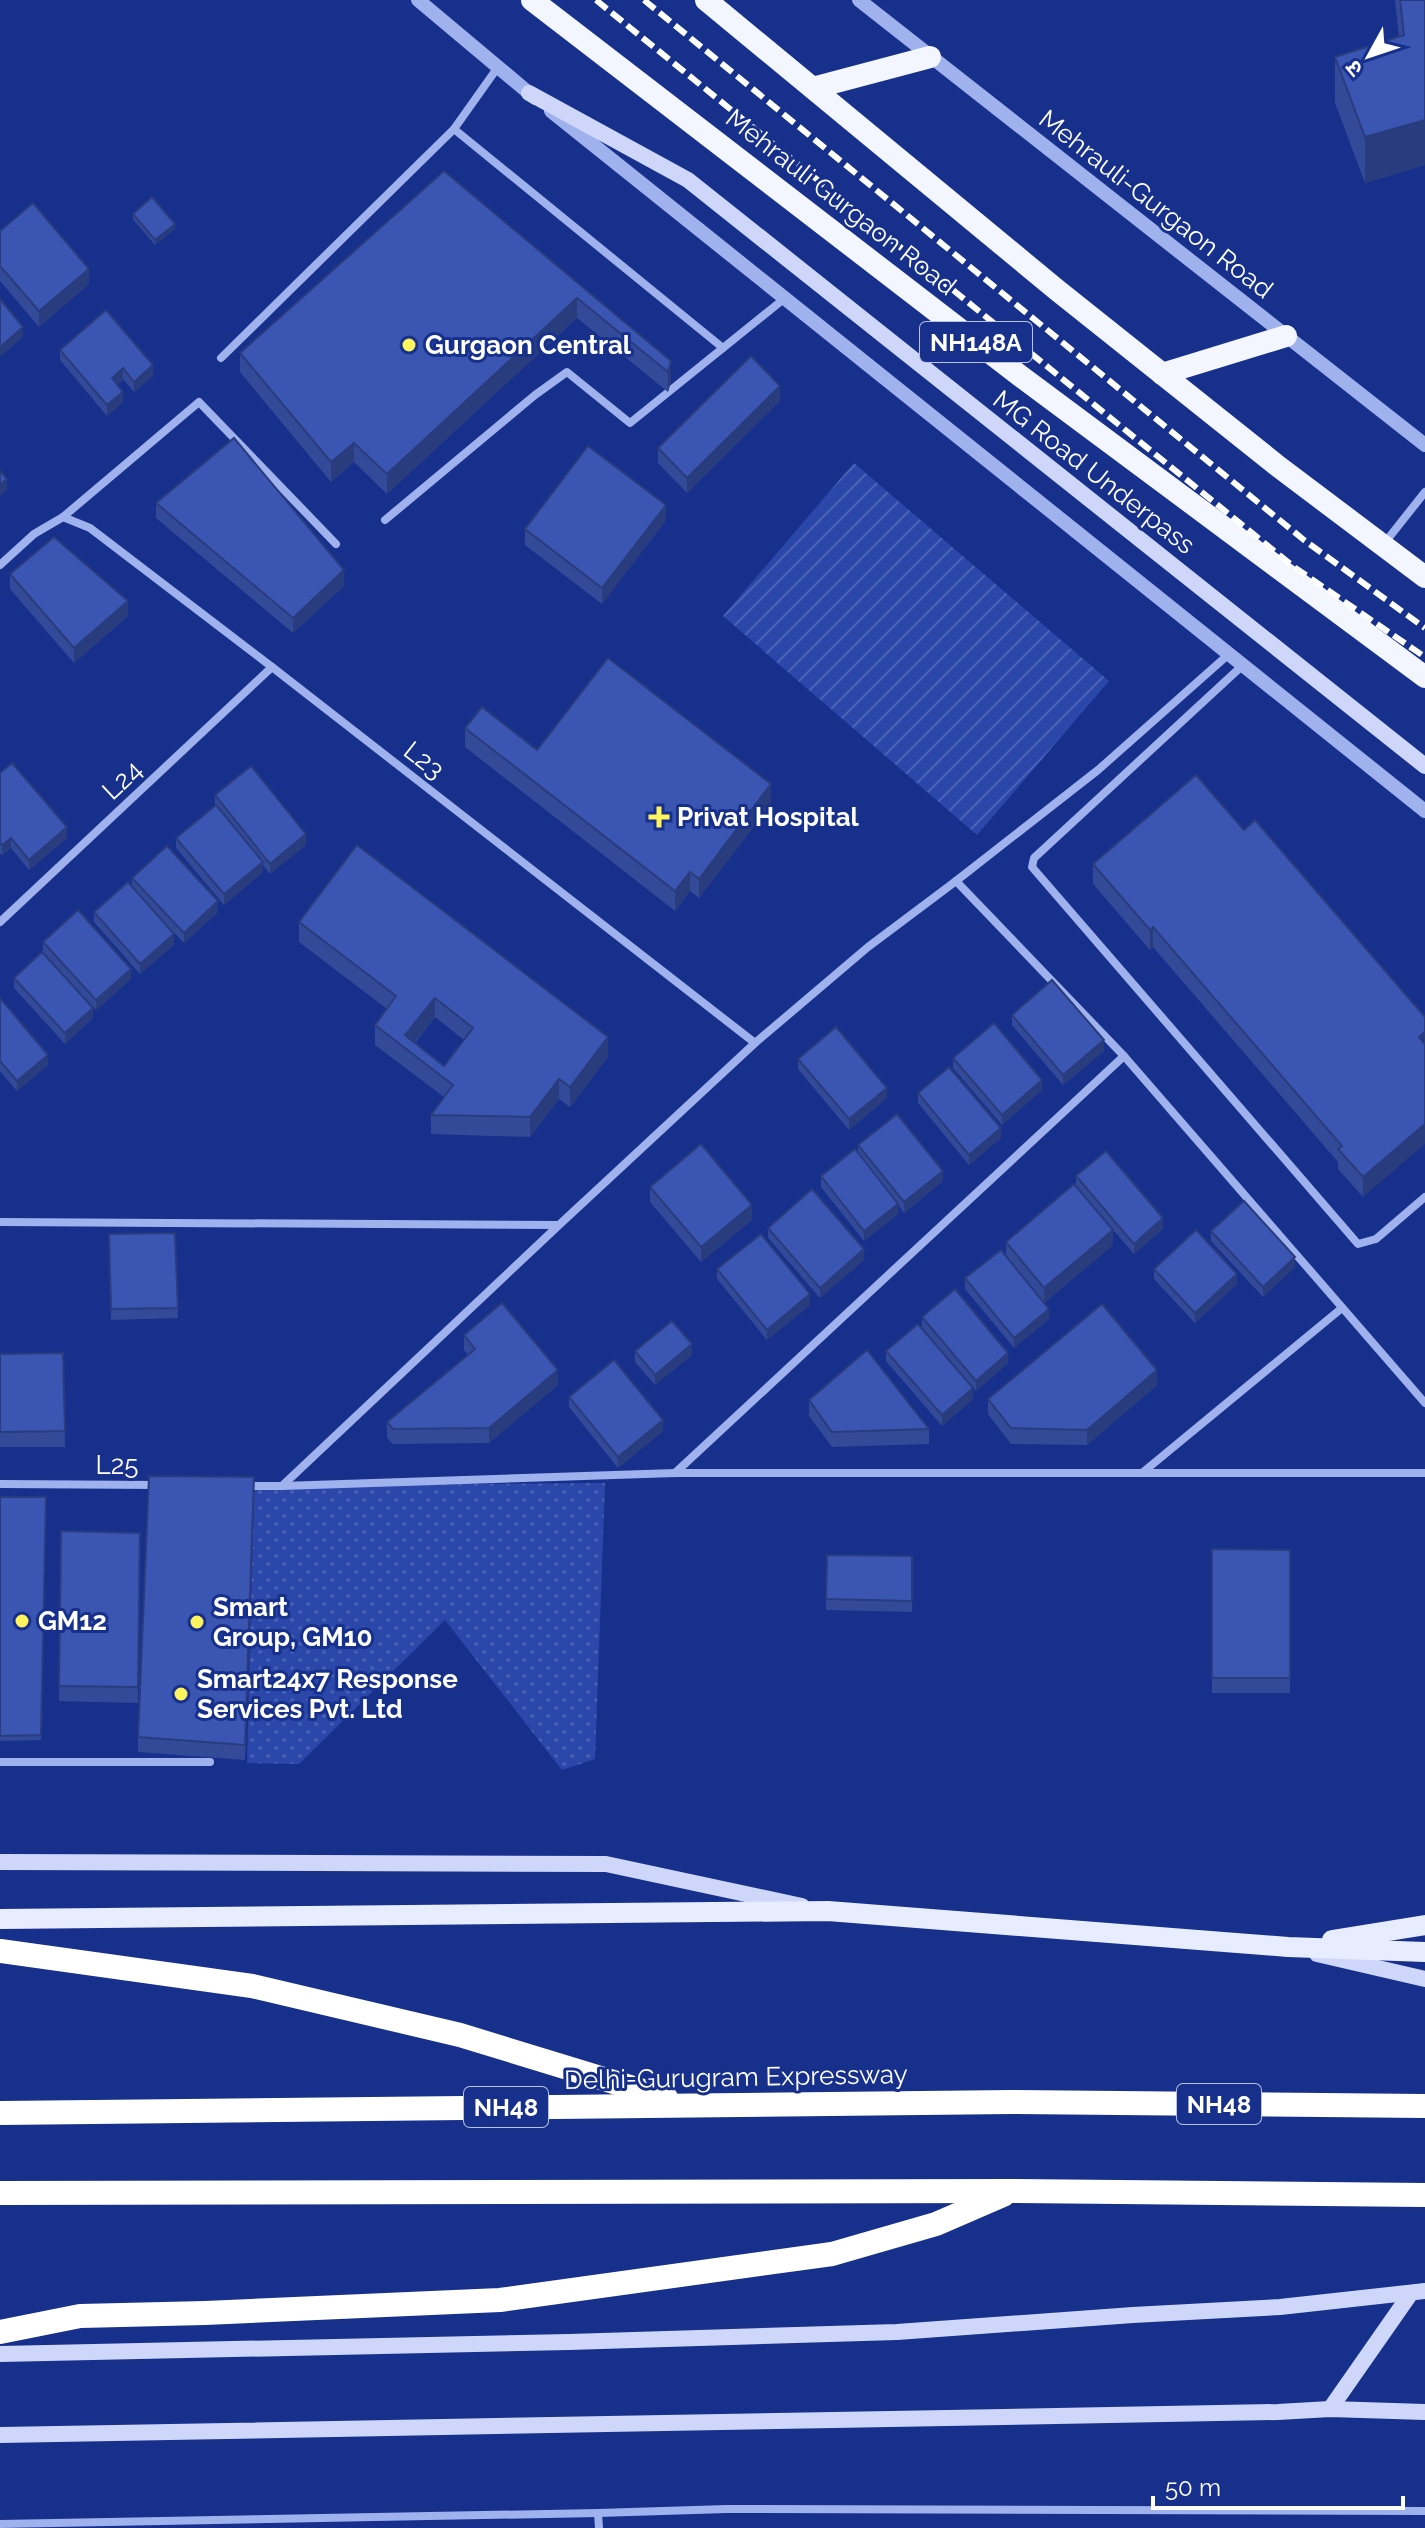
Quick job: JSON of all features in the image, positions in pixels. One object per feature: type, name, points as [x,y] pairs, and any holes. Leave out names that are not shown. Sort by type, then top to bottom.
[{"type":"highway","name":"Mehrauli Gurgaon Road","points":[[532,0],[1019,375],[1425,677]]},
{"type":"highway","points":[[706,0],[1057,290],[1279,467],[1425,577]]},
{"type":"highway","points":[[813,88],[930,57]]},
{"type":"highway","points":[[1162,374],[1286,336]]},
{"type":"highway","points":[[0,1951],[252,1986],[460,2035],[691,2105]]},
{"type":"highway","name":"Delhi-Gurugram Expressway","points":[[0,2113],[1012,2102],[1425,2106]]},
{"type":"highway","points":[[0,2332],[80,2316],[500,2300],[593,2288],[832,2254],[936,2224],[1012,2191]]},
{"type":"highway","points":[[0,2193],[1012,2191],[1425,2195]]},
{"type":"main road","name":"MG Road Underpass","points":[[529,93],[688,180],[1425,766]]},
{"type":"main road","points":[[0,1862],[606,1864],[828,1911]]},
{"type":"main road","points":[[0,1919],[828,1911],[1288,1947],[1425,1952]]},
{"type":"main road","points":[[1288,1947],[1425,1925]]},
{"type":"main road","points":[[1288,1947],[1425,1979]]},
{"type":"main road","points":[[0,2354],[897,2332],[1280,2307],[1418,2292]]},
{"type":"main road","points":[[1330,2409],[1418,2292]]},
{"type":"main road","points":[[0,2435],[1262,2413],[1330,2409],[1425,2412]]},
{"type":"street","points":[[418,0],[529,93],[1425,811]]},
{"type":"street","name":"Mehrauli-Gurgaon Road","points":[[859,0],[1425,445]]},
{"type":"street","points":[[221,358],[454,129],[498,67]]},
{"type":"street","points":[[454,129],[723,348]]},
{"type":"street","points":[[385,520],[567,372],[630,423],[785,298]]},
{"type":"street","points":[[0,565],[34,534],[63,517],[199,402],[336,544]]},
{"type":"street","points":[[1383,545],[1425,492]]},
{"type":"street","name":"L23","points":[[63,517],[90,528],[755,1043]]},
{"type":"street","points":[[282,1486],[755,1043],[868,947],[1098,770],[1229,654]]},
{"type":"street","points":[[1243,665],[1034,858],[1032,867],[1358,1244],[1376,1239],[1425,1197]]},
{"type":"street","name":"L24","points":[[0,922],[272,667]]},
{"type":"street","points":[[956,881],[1124,1056],[1425,1403]]},
{"type":"street","points":[[675,1473],[1124,1056]]},
{"type":"street","points":[[0,1222],[559,1225]]},
{"type":"street","points":[[1142,1473],[1342,1308]]},
{"type":"street","points":[[242,1486],[675,1473],[1425,1473]]},
{"type":"street","name":"L25","points":[[0,1484],[167,1485]]},
{"type":"street","points":[[0,1762],[210,1762]]},
{"type":"street","points":[[0,2524],[727,2509],[1425,2511]]},
{"type":"street","points":[[598,2513],[599,2528]]},
{"type":"shaded area","points":[[854,463],[1109,681],[977,835],[723,616]]},
{"type":"shaded area","points":[[605,1483],[595,1759],[562,1770],[445,1620],[299,1764],[247,1763],[254,1493],[257,1486]]},
{"type":"building","points":[[1400,0],[1425,0],[1425,120],[1365,137],[1335,57],[1404,35]]},
{"type":"building","name":"Gurgaon Central","points":[[444,171],[671,361],[668,372],[577,298],[387,474],[354,443],[331,462],[240,353]]},
{"type":"building","points":[[152,197],[175,224],[155,240],[133,214]]},
{"type":"building","points":[[33,203],[89,269],[39,311],[0,266],[0,231]]},
{"type":"building","points":[[0,299],[23,327],[0,347]]},
{"type":"building","points":[[106,310],[153,365],[134,382],[123,368],[112,378],[123,392],[107,405],[60,350]]},
{"type":"building","points":[[751,356],[780,386],[687,478],[658,448]]},
{"type":"building","points":[[234,438],[344,570],[293,618],[156,503]]},
{"type":"building","points":[[588,446],[666,505],[602,588],[525,529]]},
{"type":"building","points":[[0,471],[7,479],[0,485]]},
{"type":"building","points":[[54,537],[128,601],[74,648],[10,574]]},
{"type":"building","points":[[608,658],[771,784],[699,879],[690,872],[675,891],[465,728],[482,707],[537,750]]},
{"type":"building","points":[[12,763],[67,827],[29,860],[11,838],[2,845],[0,843],[0,773]]},
{"type":"building","points":[[251,766],[306,834],[270,864],[215,795]]},
{"type":"building","points":[[1196,775],[1244,830],[1255,820],[1425,1017],[1425,1032],[1419,1037],[1425,1044],[1425,1124],[1363,1177],[1338,1149],[1342,1146],[1153,927],[1150,930],[1093,864]]},
{"type":"building","points":[[216,805],[263,862],[224,894],[176,838]]},
{"type":"building","points":[[357,845],[608,1037],[570,1087],[559,1079],[530,1117],[431,1115],[453,1085],[375,1025],[396,996],[299,922]],"holes":[[[435,998],[473,1028],[444,1066],[405,1035]]]},
{"type":"building","points":[[167,846],[218,901],[184,933],[132,878]]},
{"type":"building","points":[[128,882],[174,934],[140,964],[94,912]]},
{"type":"building","points":[[78,910],[131,969],[96,1000],[43,942]]},
{"type":"building","points":[[42,952],[93,1008],[65,1033],[14,978]]},
{"type":"building","points":[[1052,980],[1104,1040],[1063,1075],[1012,1015]]},
{"type":"building","points":[[0,998],[48,1055],[17,1081],[0,1061]]},
{"type":"building","points":[[994,1023],[1042,1080],[1002,1115],[953,1058]]},
{"type":"building","points":[[836,1027],[887,1088],[849,1119],[798,1059]]},
{"type":"building","points":[[949,1067],[1001,1128],[969,1155],[918,1093]]},
{"type":"building","points":[[897,1114],[943,1171],[904,1202],[858,1145]]},
{"type":"building","points":[[701,1144],[752,1205],[701,1247],[650,1187]]},
{"type":"building","points":[[855,1149],[898,1204],[864,1231],[821,1176]]},
{"type":"building","points":[[1106,1151],[1163,1218],[1134,1244],[1076,1176]]},
{"type":"building","points":[[1074,1184],[1113,1230],[1044,1288],[1006,1242]]},
{"type":"building","points":[[812,1189],[864,1249],[820,1288],[768,1228]]},
{"type":"building","points":[[1244,1201],[1295,1257],[1263,1287],[1211,1231]]},
{"type":"building","points":[[1196,1230],[1237,1274],[1195,1313],[1154,1269]]},
{"type":"building","points":[[175,1233],[178,1308],[111,1309],[109,1234]]},
{"type":"building","points":[[761,1234],[810,1294],[767,1330],[717,1269]]},
{"type":"building","points":[[1001,1250],[1049,1309],[1014,1338],[965,1278]]},
{"type":"building","points":[[955,1289],[1008,1353],[976,1381],[922,1317]]},
{"type":"building","points":[[502,1303],[558,1370],[489,1428],[393,1429],[387,1422],[475,1349],[464,1335]]},
{"type":"building","points":[[1102,1304],[1157,1370],[1087,1430],[1011,1428],[988,1399]]},
{"type":"building","points":[[672,1321],[692,1344],[655,1375],[635,1351]]},
{"type":"building","points":[[918,1324],[973,1388],[942,1415],[886,1351]]},
{"type":"building","points":[[867,1350],[929,1429],[832,1432],[809,1400]]},
{"type":"building","points":[[63,1353],[65,1431],[0,1432],[0,1354]]},
{"type":"building","points":[[614,1360],[663,1420],[618,1457],[569,1397]]},
{"type":"building","name":"Smart Group, GM10","points":[[149,1476],[254,1477],[245,1745],[138,1737]]},
{"type":"building","name":"GM12","points":[[0,1497],[46,1497],[41,1735],[0,1736]]},
{"type":"building","points":[[61,1531],[140,1533],[138,1687],[59,1686]]},
{"type":"building","points":[[1212,1549],[1290,1550],[1290,1678],[1212,1678]]},
{"type":"building","points":[[827,1555],[912,1556],[912,1601],[826,1599]]},
{"type":"railway","points":[[596,0],[1294,567],[1425,657]]},
{"type":"railway","points":[[644,0],[1304,540],[1425,628]]},
{"type":"place","name":"Gurgaon Central","points":[[409,345]]},
{"type":"place","name":"Privat Hospital","points":[[659,817]]},
{"type":"place","name":"GM12","points":[[22,1621]]},
{"type":"place","name":"Smart Group, GM10","points":[[197,1622]]},
{"type":"place","name":"Smart24x7 Response Services Pvt. Ltd","points":[[181,1694]]}]
